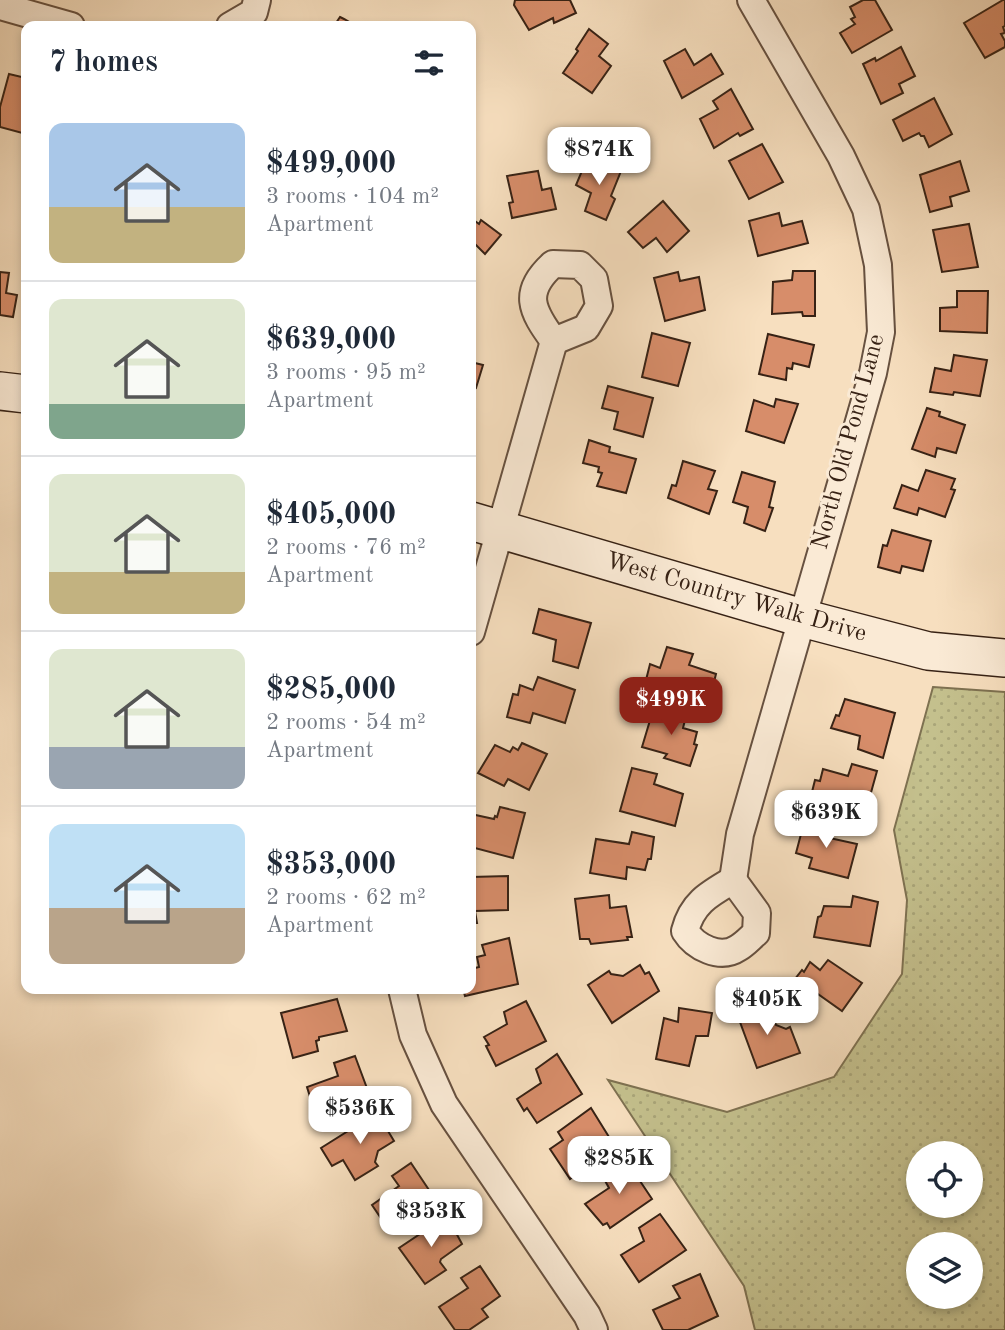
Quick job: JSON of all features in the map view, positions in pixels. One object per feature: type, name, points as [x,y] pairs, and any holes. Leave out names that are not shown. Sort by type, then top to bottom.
[{"type":"street","points":[[239,21],[254,12],[257,0]]},
{"type":"street","name":"North Old Pond Lane","points":[[733,880],[740,834],[873,373],[881,332],[878,265],[866,209],[841,156],[751,0]]},
{"type":"street","points":[[2,5],[55,21]]},
{"type":"street","points":[[476,594],[485,525],[554,341]]},
{"type":"street","points":[[0,391],[21,393]]},
{"type":"street","name":"West Country Walk Drive","points":[[485,525],[802,618],[928,651],[1005,658]]},
{"type":"street","points":[[403,994],[413,1035],[444,1104],[587,1315],[594,1330]]},
{"type":"shaded area","points":[[933,687],[1005,692],[1005,1330],[755,1330],[744,1286],[608,1080],[727,1112],[834,1077],[902,974],[907,900],[894,830]]},
{"type":"building","points":[[515,0],[570,0],[576,13],[554,23],[553,18],[529,30],[514,5]]},
{"type":"building","points":[[863,0],[875,0],[892,30],[852,53],[840,33],[855,24],[851,19],[855,17],[850,7]]},
{"type":"building","points":[[1003,0],[1005,33],[1001,34],[1005,47],[985,58],[964,23]]},
{"type":"building","points":[[589,29],[608,44],[599,56],[611,66],[592,93],[563,73]]},
{"type":"building","points":[[901,47],[915,76],[899,84],[903,93],[881,104],[863,64],[875,58],[876,61]]},
{"type":"building","points":[[685,49],[694,65],[711,54],[723,74],[682,98],[664,61]]},
{"type":"building","points":[[9,74],[21,77],[21,133],[0,127],[0,107]]},
{"type":"building","points":[[731,89],[753,129],[740,136],[738,133],[714,148],[700,119],[718,109],[713,101]]},
{"type":"building","points":[[934,98],[952,134],[929,147],[924,136],[919,133],[903,141],[893,120]]},
{"type":"building","points":[[762,144],[783,182],[749,199],[729,161]]},
{"type":"building","points":[[587,159],[621,171],[611,196],[615,199],[606,220],[585,211],[591,193],[576,185]]},
{"type":"building","points":[[960,161],[969,191],[950,197],[952,206],[930,212],[920,175]]},
{"type":"building","points":[[538,171],[542,190],[551,188],[556,209],[512,218],[509,203],[513,202],[507,176]]},
{"type":"building","points":[[663,201],[689,231],[667,252],[656,238],[643,248],[628,232]]},
{"type":"building","points":[[779,213],[782,226],[802,221],[808,243],[758,256],[749,221]]},
{"type":"building","points":[[481,220],[501,235],[485,254],[476,245],[476,222],[479,224]]},
{"type":"building","points":[[969,224],[978,267],[942,272],[933,230]]},
{"type":"building","points":[[793,271],[815,271],[815,316],[803,316],[802,312],[772,314],[773,282],[792,280]]},
{"type":"building","points":[[0,272],[9,273],[6,293],[17,295],[13,317],[0,315]]},
{"type":"building","points":[[678,272],[680,281],[699,277],[705,310],[665,321],[654,278]]},
{"type":"building","points":[[957,291],[988,291],[987,333],[940,331],[940,308],[957,307]]},
{"type":"building","points":[[652,333],[690,343],[678,386],[642,377]]},
{"type":"building","points":[[768,334],[814,345],[809,367],[793,363],[792,369],[787,368],[786,380],[759,374]]},
{"type":"building","points":[[954,355],[987,360],[980,396],[930,392],[935,368],[951,371]]},
{"type":"building","points":[[476,363],[483,365],[476,388]]},
{"type":"building","points":[[608,386],[653,398],[643,437],[614,429],[618,412],[602,408]]},
{"type":"building","points":[[776,399],[798,404],[784,443],[746,431],[754,400],[774,407]]},
{"type":"building","points":[[927,408],[940,412],[939,416],[965,425],[956,453],[937,448],[935,457],[912,449]]},
{"type":"building","points":[[589,440],[610,447],[609,452],[636,459],[626,493],[597,486],[602,473],[598,472],[599,467],[583,463]]},
{"type":"building","points":[[683,461],[715,471],[708,489],[717,491],[709,514],[668,498],[672,485],[676,486]]},
{"type":"building","points":[[926,470],[955,479],[951,489],[955,490],[945,517],[919,508],[917,515],[894,508],[902,485],[918,491]]},
{"type":"building","points":[[742,472],[775,482],[769,507],[773,508],[765,531],[744,523],[748,507],[733,502]]},
{"type":"building","points":[[892,530],[931,541],[923,571],[902,566],[900,573],[878,567],[883,545],[887,546]]},
{"type":"building","points":[[539,609],[591,623],[578,668],[553,661],[556,640],[533,633]]},
{"type":"building","points":[[667,647],[693,654],[689,665],[716,674],[713,686],[716,686],[709,706],[645,684],[650,664],[660,668]]},
{"type":"building","points":[[538,677],[575,690],[565,723],[533,713],[530,723],[507,717],[513,694],[518,695],[520,685],[533,690]]},
{"type":"building","points":[[845,699],[895,713],[883,758],[858,749],[860,736],[831,728]]},
{"type":"building","points":[[654,707],[686,716],[683,728],[697,732],[694,744],[697,745],[690,766],[664,758],[667,754],[642,747]]},
{"type":"building","points":[[522,743],[547,754],[529,790],[508,779],[504,786],[478,773],[495,745],[510,752],[513,747],[518,750]]},
{"type":"building","points":[[852,764],[877,771],[865,814],[810,800],[815,780],[820,781],[823,769],[848,776]]},
{"type":"building","points":[[632,768],[657,774],[654,784],[683,794],[675,826],[620,811]]},
{"type":"building","points":[[500,807],[525,813],[513,858],[476,848],[476,815],[494,819]]},
{"type":"building","points":[[805,819],[829,823],[825,837],[857,844],[848,878],[809,868],[812,858],[796,853]]},
{"type":"building","points":[[632,832],[654,837],[651,859],[648,859],[645,870],[627,867],[626,879],[590,873],[596,839],[629,844]]},
{"type":"building","points":[[508,876],[508,910],[476,911],[476,877]]},
{"type":"building","points":[[609,895],[610,908],[626,906],[632,937],[627,937],[628,940],[591,944],[589,939],[580,939],[575,899]]},
{"type":"building","points":[[853,896],[878,902],[870,946],[814,937],[818,917],[821,916],[824,906],[851,907]]},
{"type":"building","points":[[509,938],[518,984],[476,994],[476,968],[479,967],[477,957],[485,955],[482,945]]},
{"type":"building","points":[[828,960],[862,983],[842,1011],[815,992],[809,1002],[788,988],[810,962],[820,970]]},
{"type":"building","points":[[640,965],[645,974],[649,972],[659,991],[612,1023],[588,985],[609,971],[611,974],[623,976]]},
{"type":"building","points":[[337,999],[347,1031],[319,1037],[316,1041],[318,1051],[293,1058],[281,1013]]},
{"type":"building","points":[[526,1001],[546,1041],[496,1066],[484,1037],[507,1024],[504,1012]]},
{"type":"building","points":[[758,1006],[759,1009],[769,1006],[776,1025],[786,1029],[790,1027],[800,1053],[757,1068],[737,1014]]},
{"type":"building","points":[[679,1008],[712,1013],[708,1036],[696,1036],[689,1066],[656,1059],[664,1018],[678,1022]]},
{"type":"building","points":[[557,1054],[582,1094],[537,1123],[527,1108],[524,1111],[517,1099],[541,1083],[536,1069]]},
{"type":"building","points":[[355,1056],[368,1091],[353,1094],[358,1106],[317,1119],[307,1087],[338,1076],[334,1063]]},
{"type":"building","points":[[591,1108],[609,1137],[582,1156],[589,1165],[570,1179],[550,1149],[563,1140],[558,1132]]},
{"type":"building","points":[[380,1111],[394,1141],[378,1151],[375,1162],[378,1166],[355,1180],[343,1160],[332,1166],[321,1148]]},
{"type":"building","points":[[626,1160],[652,1199],[610,1228],[607,1223],[603,1225],[585,1204],[609,1188],[603,1177]]},
{"type":"building","points":[[411,1163],[431,1193],[418,1202],[424,1211],[391,1233],[372,1205],[399,1186],[392,1176]]},
{"type":"building","points":[[660,1214],[686,1250],[639,1282],[621,1255],[644,1241],[639,1228]]},
{"type":"building","points":[[447,1216],[462,1244],[441,1259],[440,1262],[446,1270],[425,1284],[399,1248]]},
{"type":"building","points":[[480,1266],[500,1296],[482,1309],[488,1317],[469,1330],[455,1330],[439,1307],[468,1288],[461,1278]]},
{"type":"building","points":[[700,1274],[718,1316],[688,1330],[663,1330],[653,1310],[680,1298],[673,1286]]}]
